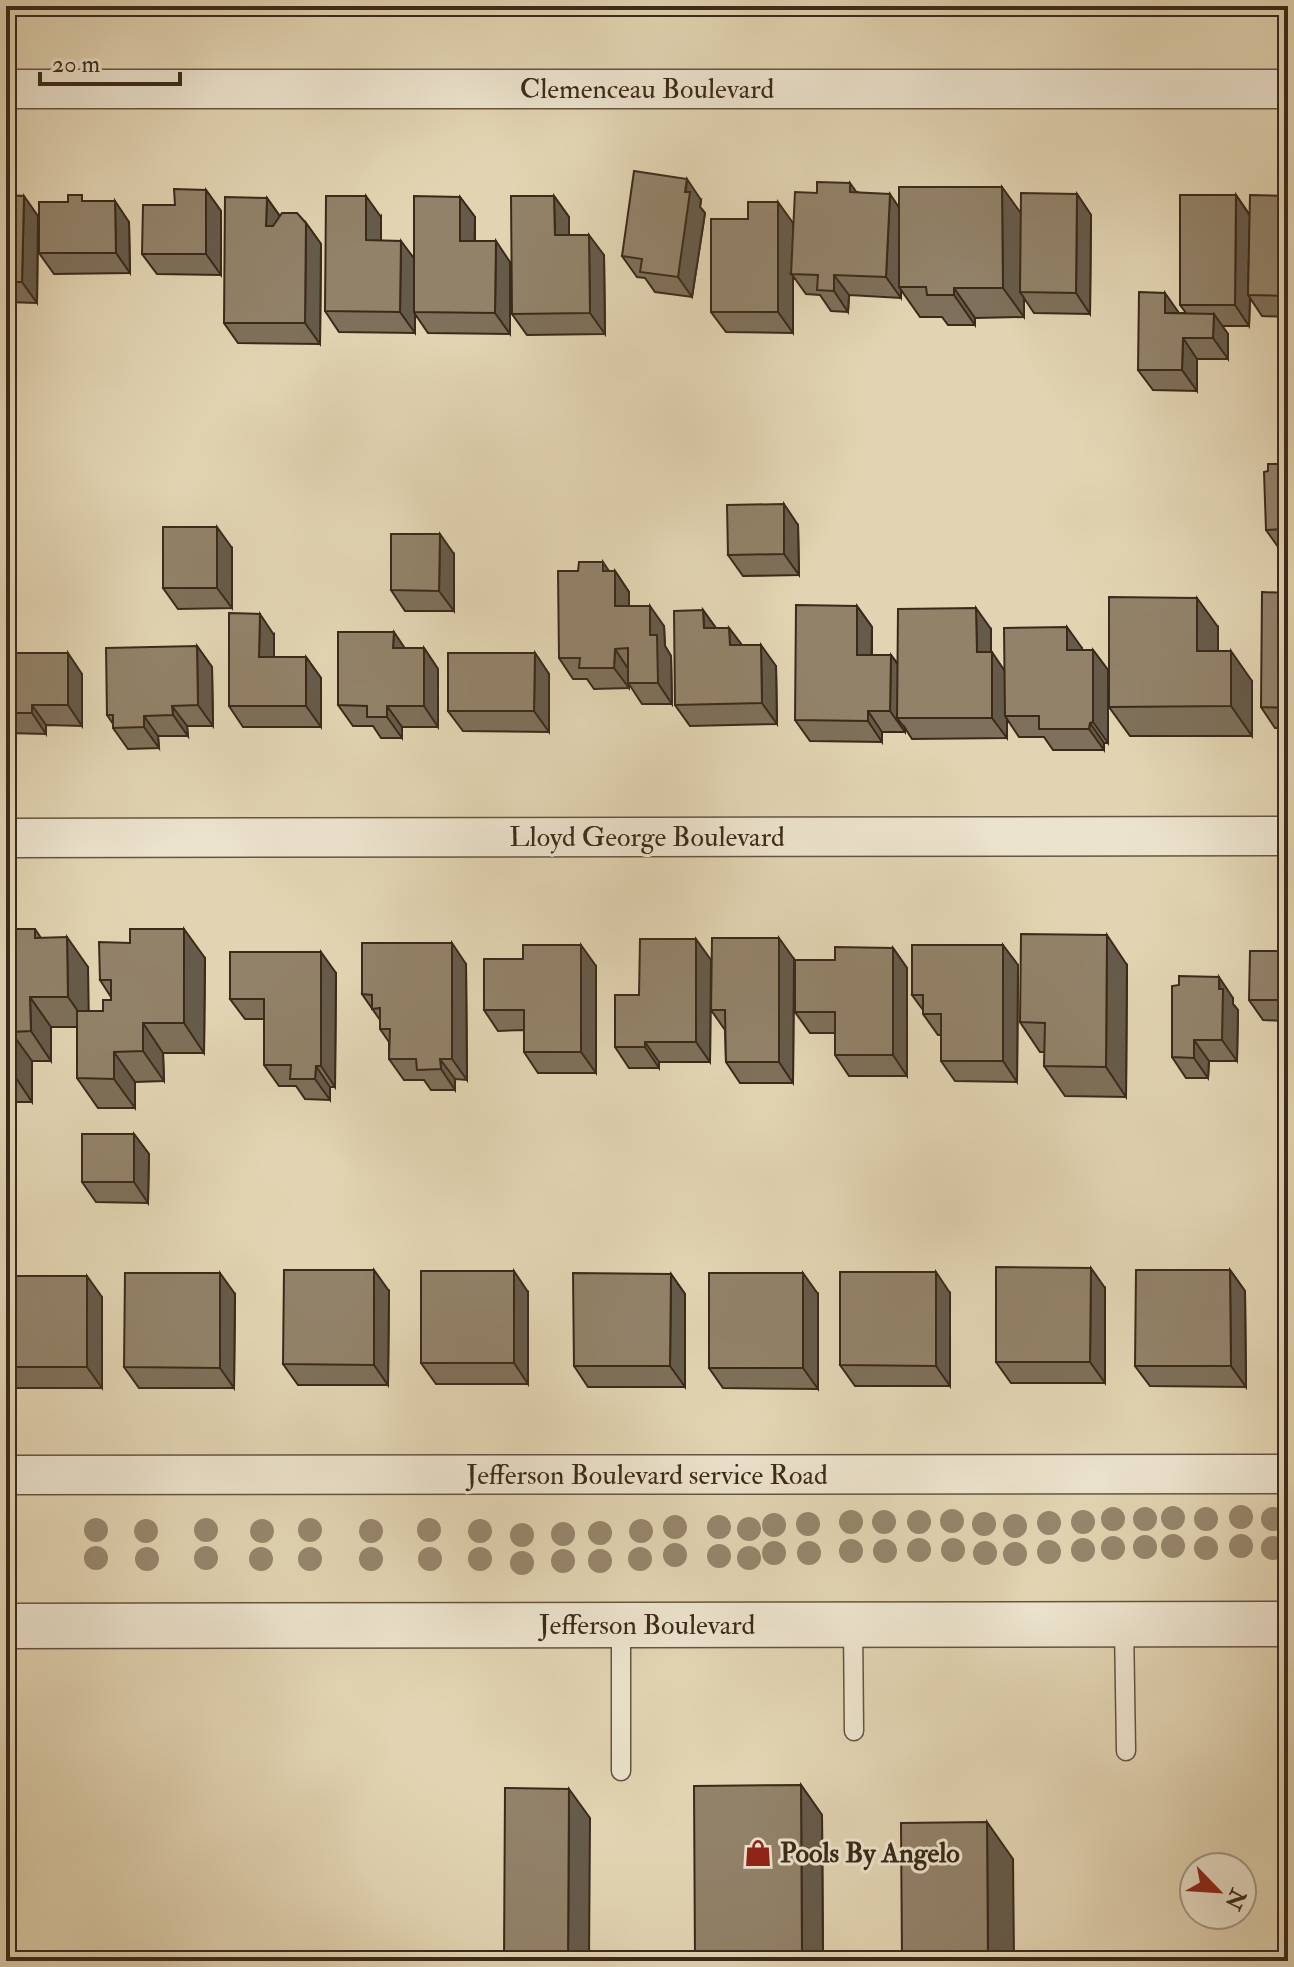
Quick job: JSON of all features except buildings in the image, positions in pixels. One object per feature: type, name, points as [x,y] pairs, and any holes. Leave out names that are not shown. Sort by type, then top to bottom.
[{"type":"street","name":"Clemenceau Boulevard","points":[[6,89],[1288,89]]},
{"type":"street","name":"Lloyd George Boulevard","points":[[6,838],[1288,836]]},
{"type":"street","name":"Jefferson Boulevard service Road","points":[[6,1475],[1288,1474]]},
{"type":"street","name":"Jefferson Boulevard","points":[[6,1626],[1288,1624]]},
{"type":"lane","points":[[853,1624],[854,1731]]},
{"type":"lane","points":[[1124,1624],[1126,1751]]},
{"type":"lane","points":[[621,1625],[621,1771]]},
{"type":"place","name":"Pools By Angelo","points":[[758,1853]]}]
